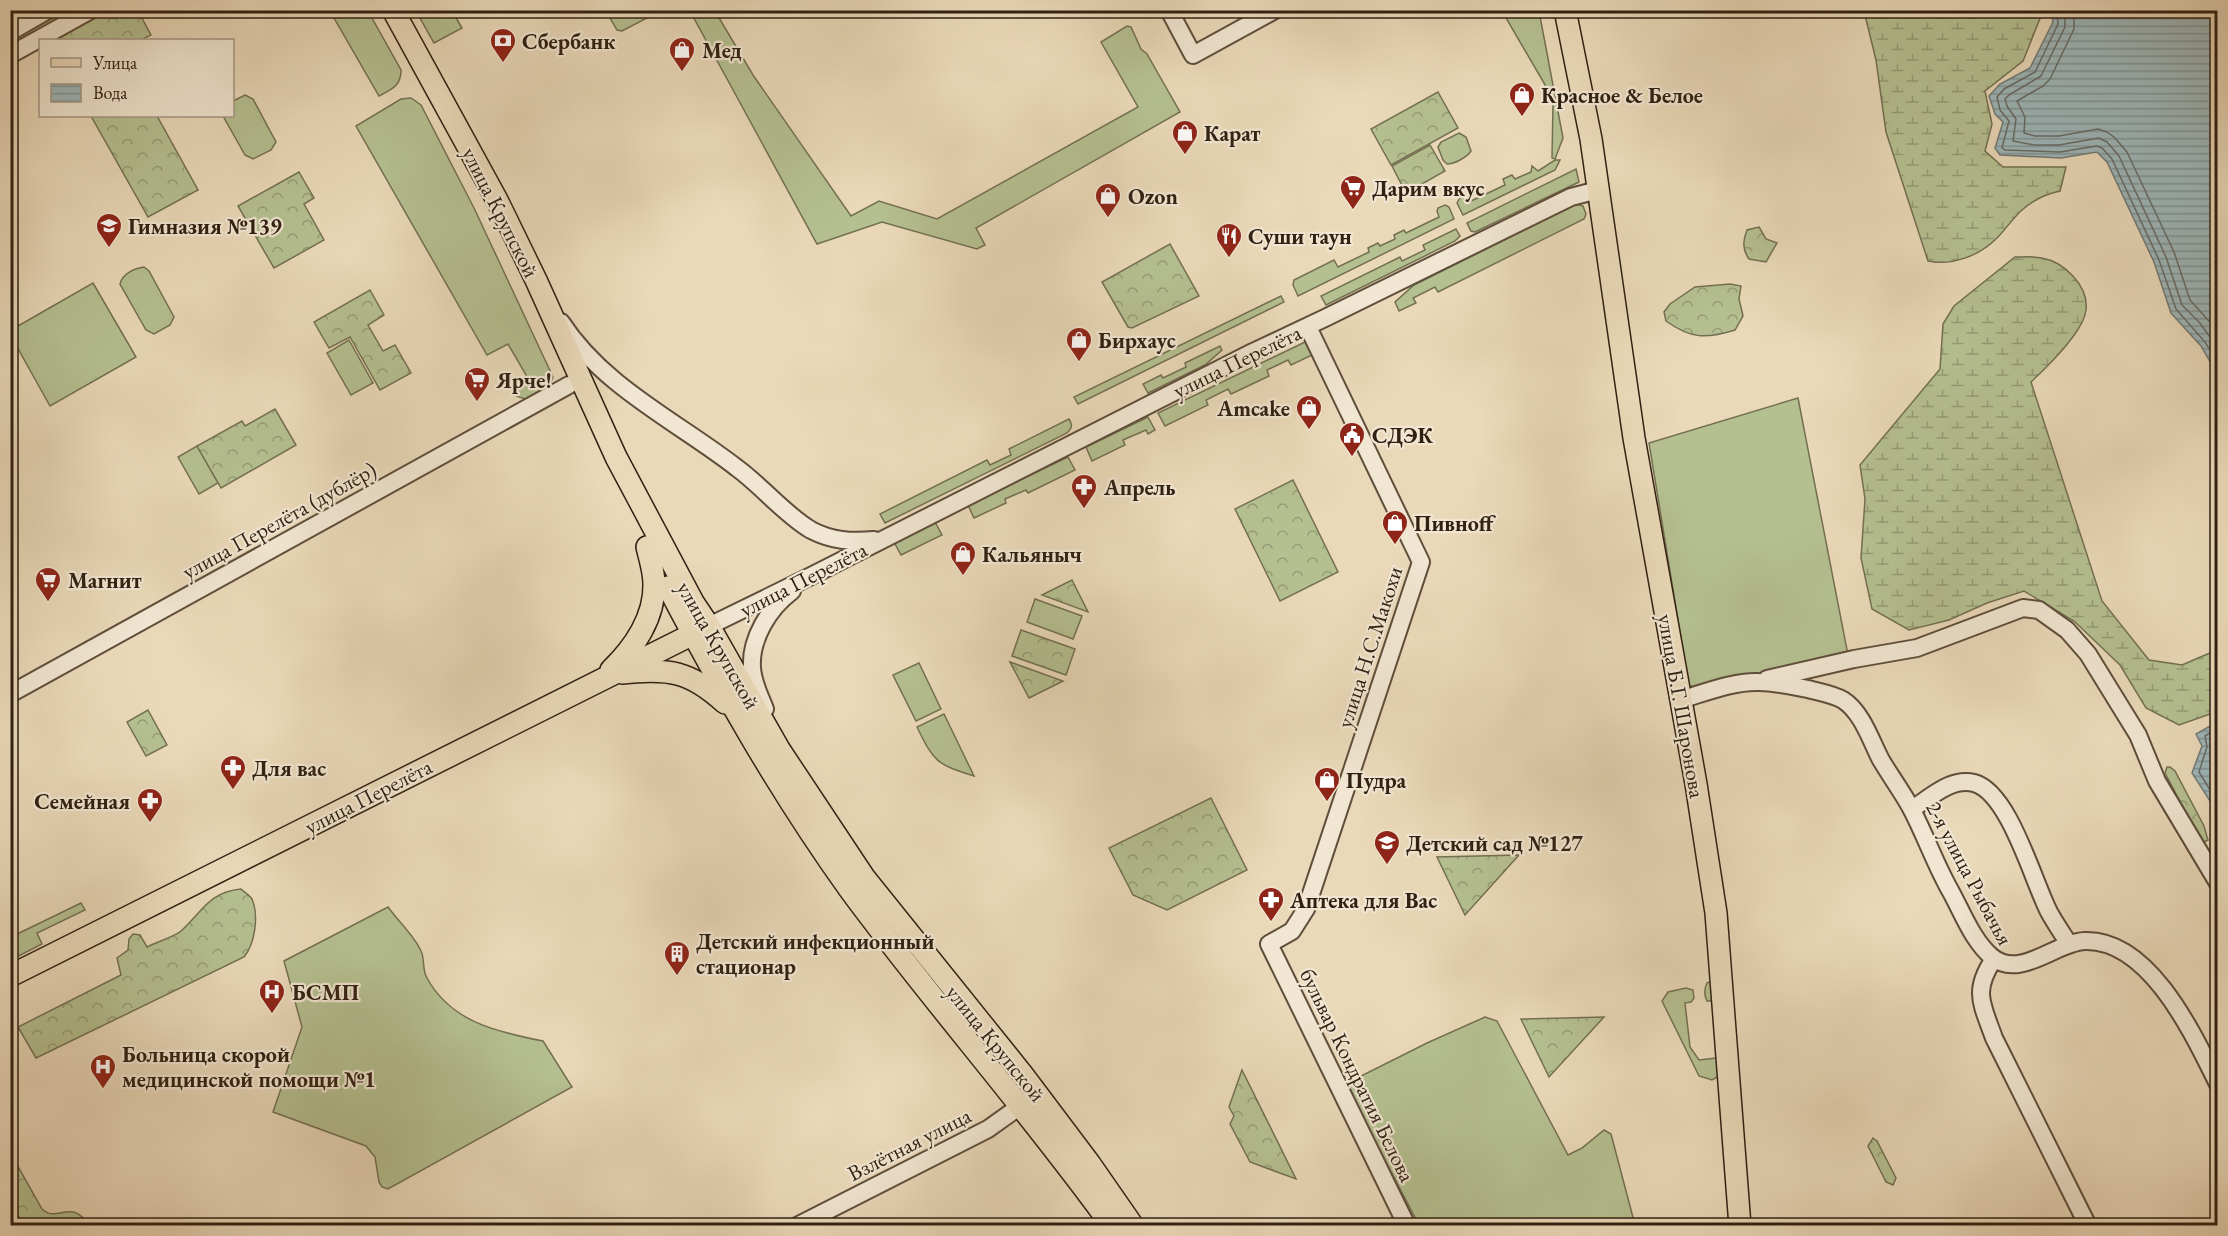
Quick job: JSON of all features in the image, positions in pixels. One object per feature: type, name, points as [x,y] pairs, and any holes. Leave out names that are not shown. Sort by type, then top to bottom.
[{"type":"main road","name":"улица Крупской","points":[[379,10],[487,206],[611,477],[647,547],[864,877],[1029,1100],[1112,1226]]},
{"type":"main road","name":"улица Крупской","points":[[393,10],[478,164],[536,280],[616,457],[693,602],[701,630],[736,713],[792,804],[850,890],[1029,1100],[1090,1164],[1134,1226]]},
{"type":"main road","name":"улица Б.Г. Шаронова","points":[[1565,10],[1586,111],[1634,438],[1696,784],[1720,943],[1740,1226]]},
{"type":"main road","points":[[601,678],[630,649],[650,614],[654,582],[647,547]]},
{"type":"main road","name":"улица Перелёта","points":[[10,975],[701,630]]},
{"type":"main road","points":[[601,678],[643,671],[684,675],[706,686],[736,713]]},
{"type":"street","points":[[10,32],[48,10]]},
{"type":"street","points":[[10,55],[91,10]]},
{"type":"street","points":[[1168,10],[1193,55],[1275,10]]},
{"type":"street","name":"улица Перелёта","points":[[701,630],[1242,357],[1308,327],[1570,196],[1598,190]]},
{"type":"street","points":[[536,280],[563,325],[604,371],[736,467],[793,517],[811,530],[831,539],[858,541],[884,539]]},
{"type":"street","name":"улица Н.С.Макохи","points":[[1269,944],[1293,931],[1306,909],[1421,562],[1308,327]]},
{"type":"street","name":"улица Перелёта (дублёр)","points":[[10,694],[569,385]]},
{"type":"street","points":[[779,749],[755,684],[752,667],[754,646],[773,609],[811,576]]},
{"type":"street","points":[[1680,700],[1740,684],[1917,648],[2024,608],[2038,610],[2067,630],[2088,654],[2138,735],[2157,781],[2217,883]]},
{"type":"street","name":"2-я улица Рыбачья","points":[[1758,682],[1829,694],[1842,699],[1854,710],[1912,810],[1979,944],[1994,959],[1984,973],[1980,988],[1983,1009],[1994,1038],[2088,1226]]},
{"type":"street","points":[[1912,810],[1947,786],[1974,783],[1987,789],[2000,802],[2009,819],[2050,914],[2069,944]]},
{"type":"street","points":[[1994,959],[2012,965],[2069,944],[2085,941],[2101,943],[2121,950],[2142,966],[2172,1001],[2193,1035],[2217,1084]]},
{"type":"street","name":"бульвар Кондратия Белова","points":[[1269,944],[1407,1226]]},
{"type":"street","name":"Взлётная улица","points":[[797,1226],[988,1129],[1029,1100]]},
{"type":"green space","points":[[610,10],[651,11],[649,17],[622,31],[617,30],[609,16]]},
{"type":"green space","points":[[11,11],[138,11],[151,35],[143,39],[39,39],[39,49],[11,64]]},
{"type":"green space","points":[[330,11],[368,11],[401,70],[395,86],[379,96]]},
{"type":"green space","points":[[416,11],[452,11],[462,28],[434,43]]},
{"type":"green space","points":[[690,11],[715,11],[753,75],[851,216],[879,201],[937,219],[1138,107],[1101,42],[1127,26],[1131,27],[1141,49],[1147,54],[1180,112],[976,228],[985,245],[977,249],[882,222],[817,244]]},
{"type":"green space","points":[[1502,11],[1539,11],[1563,138],[1555,159],[1552,158],[1553,104],[1551,95]]},
{"type":"green space","points":[[1864,11],[2040,11],[2041,16],[2023,61],[1985,91],[1992,124],[1985,151],[2003,167],[2066,167],[2060,191],[2026,206],[1997,238],[1974,255],[1956,261],[1928,261],[1886,132],[1876,60]]},
{"type":"green space","points":[[1438,92],[1458,128],[1391,165],[1371,129]]},
{"type":"green space","points":[[245,95],[253,99],[276,142],[271,150],[253,159],[245,155],[224,117],[234,117],[234,100]]},
{"type":"green space","points":[[411,98],[421,105],[474,208],[553,377],[545,388],[525,399],[516,396],[513,390],[529,380],[508,344],[487,355],[356,126],[401,99]]},
{"type":"green space","points":[[92,117],[158,117],[198,190],[148,217]]},
{"type":"green space","points":[[1459,133],[1466,137],[1471,151],[1460,160],[1447,164],[1438,147],[1441,142]]},
{"type":"green space","points":[[1430,145],[1445,171],[1406,193],[1392,166]]},
{"type":"green space","points":[[1555,160],[1560,160],[1555,170],[1463,215],[1457,203],[1461,196],[1468,197],[1471,201],[1505,185],[1503,179],[1512,175],[1515,179],[1531,172],[1532,166],[1538,171]]},
{"type":"green space","points":[[1576,169],[1579,182],[1475,232],[1471,231],[1467,223]]},
{"type":"green space","points":[[299,172],[314,198],[304,204],[324,240],[274,268],[238,206]]},
{"type":"green space","points":[[1576,204],[1583,206],[1586,214],[1584,219],[1438,292],[1435,287],[1413,298],[1416,303],[1399,311],[1395,302],[1414,285]]},
{"type":"green space","points":[[1445,205],[1449,207],[1454,219],[1298,296],[1293,285],[1294,280],[1334,260],[1338,267],[1369,252],[1368,248],[1378,243],[1380,246],[1395,239],[1394,235],[1404,230],[1406,233],[1439,217],[1438,208]]},
{"type":"green space","points":[[1759,227],[1766,239],[1777,243],[1766,262],[1749,259],[1744,248],[1747,230]]},
{"type":"green space","points":[[1456,229],[1460,236],[1455,241],[1326,305],[1321,296],[1400,257],[1402,261],[1425,250],[1423,245]]},
{"type":"green space","points":[[1170,244],[1199,296],[1132,328],[1128,327],[1102,282]]},
{"type":"green space","points":[[2015,257],[2039,257],[2059,264],[2079,284],[2086,301],[2084,319],[2079,328],[2063,349],[2031,382],[2102,601],[2149,660],[2182,665],[2217,650],[2216,712],[2179,725],[2146,708],[2120,665],[2074,621],[2024,591],[1987,603],[1949,620],[1909,630],[1872,609],[1861,558],[1865,499],[1860,465],[1940,369],[1943,324],[1954,306]]},
{"type":"green space","points":[[144,267],[149,271],[174,317],[170,325],[154,334],[146,330],[120,284],[129,272]]},
{"type":"green space","points":[[93,283],[136,357],[50,406],[11,336],[11,330]]},
{"type":"green space","points":[[1730,284],[1741,286],[1739,299],[1743,316],[1735,330],[1716,335],[1699,336],[1683,331],[1666,321],[1664,312],[1670,304],[1695,287]]},
{"type":"green space","points":[[370,290],[384,315],[368,325],[383,351],[395,345],[411,373],[380,390],[350,337],[329,348],[314,322]]},
{"type":"green space","points":[[1281,296],[1284,302],[1078,404],[1074,397]]},
{"type":"green space","points":[[349,340],[373,383],[351,395],[327,353]]},
{"type":"green space","points":[[1305,342],[1312,355],[1291,365],[1288,360],[1267,370],[1269,376],[1231,394],[1228,389],[1206,400],[1208,405],[1165,426],[1158,413]]},
{"type":"green space","points":[[1220,346],[1222,350],[1205,365],[1148,393],[1143,384],[1186,367],[1185,363]]},
{"type":"green space","points":[[1798,398],[1848,655],[1689,687],[1649,443]]},
{"type":"green space","points":[[275,409],[296,445],[221,488],[197,446],[242,421],[245,426]]},
{"type":"green space","points":[[1148,417],[1155,430],[1148,434],[1146,430],[1123,440],[1125,445],[1092,461],[1086,447]]},
{"type":"green space","points":[[1069,419],[1071,426],[1067,433],[885,523],[880,514],[987,460],[990,465],[1011,455],[1009,449]]},
{"type":"green space","points":[[197,446],[218,483],[199,494],[178,457]]},
{"type":"green space","points":[[1068,457],[1075,470],[1028,493],[1026,490],[1005,499],[1006,503],[974,518],[968,505]]},
{"type":"green space","points":[[1293,480],[1338,572],[1280,601],[1235,509]]},
{"type":"green space","points":[[935,522],[942,535],[901,555],[894,542]]},
{"type":"green space","points":[[1072,580],[1088,612],[1042,595]]},
{"type":"green space","points":[[1035,599],[1082,616],[1073,639],[1027,622]]},
{"type":"green space","points":[[1021,630],[1075,649],[1066,675],[1012,656]]},
{"type":"green space","points":[[1010,662],[1063,681],[1029,698]]},
{"type":"green space","points":[[919,663],[941,709],[916,721],[893,675]]},
{"type":"green space","points":[[148,710],[167,745],[146,756],[127,722]]},
{"type":"green space","points":[[944,714],[974,776],[951,768],[932,755],[917,727]]},
{"type":"green space","points":[[2167,767],[2175,771],[2204,826],[2208,840],[2202,843],[2165,773]]},
{"type":"green space","points":[[1211,798],[1247,870],[1167,910],[1133,895],[1109,848]]},
{"type":"green space","points":[[1519,855],[1465,915],[1437,857]]},
{"type":"green space","points":[[241,889],[252,899],[255,913],[251,945],[244,957],[36,1058],[18,1027],[121,975],[117,958],[128,950],[129,939],[133,934],[140,935],[147,947],[181,931],[207,904],[221,894]]},
{"type":"green space","points":[[81,903],[85,910],[37,933],[42,944],[11,960],[11,937]]},
{"type":"green space","points":[[388,907],[418,945],[427,978],[449,1005],[462,1015],[492,1029],[543,1041],[572,1087],[388,1189],[382,1187],[379,1182],[375,1157],[366,1146],[273,1112],[302,1027],[284,961]]},
{"type":"green space","points":[[1711,981],[1715,983],[1719,1076],[1712,1080],[1699,1076],[1662,1001],[1668,992],[1686,988],[1693,990],[1694,998],[1691,1002],[1685,1003],[1690,1047],[1699,1060],[1716,1058],[1713,1001],[1707,1001],[1705,994],[1705,987]]},
{"type":"green space","points":[[1485,1017],[1497,1021],[1568,1155],[1582,1148],[1604,1130],[1611,1134],[1635,1225],[1419,1225],[1345,1084]]},
{"type":"green space","points":[[1604,1017],[1549,1077],[1521,1019]]},
{"type":"green space","points":[[1242,1070],[1296,1179],[1250,1162],[1230,1124],[1234,1116],[1229,1107]]},
{"type":"green space","points":[[1873,1138],[1877,1141],[1896,1178],[1893,1185],[1886,1182],[1868,1146]]},
{"type":"green space","points":[[11,1154],[42,1209],[53,1214],[76,1213],[89,1225],[31,1225],[11,1212]]},
{"type":"water","points":[[2051,11],[2217,11],[2217,374],[2201,346],[2171,313],[2154,262],[2107,162],[2097,152],[2061,158],[2000,155],[1995,148],[2003,122],[1995,114],[1989,96],[2000,84],[2030,68],[2053,22]]},
{"type":"water","points":[[2217,722],[2217,812],[2192,773],[2202,746],[2196,734]]},
{"type":"place","name":"Сбербанк","points":[[503,64]]},
{"type":"place","name":"Мед","points":[[682,73]]},
{"type":"place","name":"Красное & Белое","points":[[1522,118]]},
{"type":"place","name":"Карат","points":[[1185,156]]},
{"type":"place","name":"Дарим вкус","points":[[1353,211]]},
{"type":"place","name":"Ozon","points":[[1108,219]]},
{"type":"place","name":"Гимназия №139","points":[[109,249]]},
{"type":"place","name":"Суши таун","points":[[1229,259]]},
{"type":"place","name":"Бирхаус","points":[[1079,363]]},
{"type":"place","name":"Ярче!","points":[[477,403]]},
{"type":"place","name":"Amcake","points":[[1309,431]]},
{"type":"place","name":"СДЭК","points":[[1352,458]]},
{"type":"place","name":"Апрель","points":[[1084,510]]},
{"type":"place","name":"Пивнoff","points":[[1395,546]]},
{"type":"place","name":"Кальяныч","points":[[963,577]]},
{"type":"place","name":"Магнит","points":[[48,603]]},
{"type":"place","name":"Для вас","points":[[233,791]]},
{"type":"place","name":"Пудра","points":[[1327,803]]},
{"type":"place","name":"Семейная","points":[[150,824]]},
{"type":"place","name":"Детский сад №127","points":[[1387,866]]},
{"type":"place","name":"Аптека для Вас","points":[[1271,923]]},
{"type":"place","name":"Детский инфекционный стационар","points":[[677,977]]},
{"type":"place","name":"БСМП","points":[[272,1015]]},
{"type":"place","name":"Больница скорой медицинской помощи №1","points":[[103,1090]]}]
